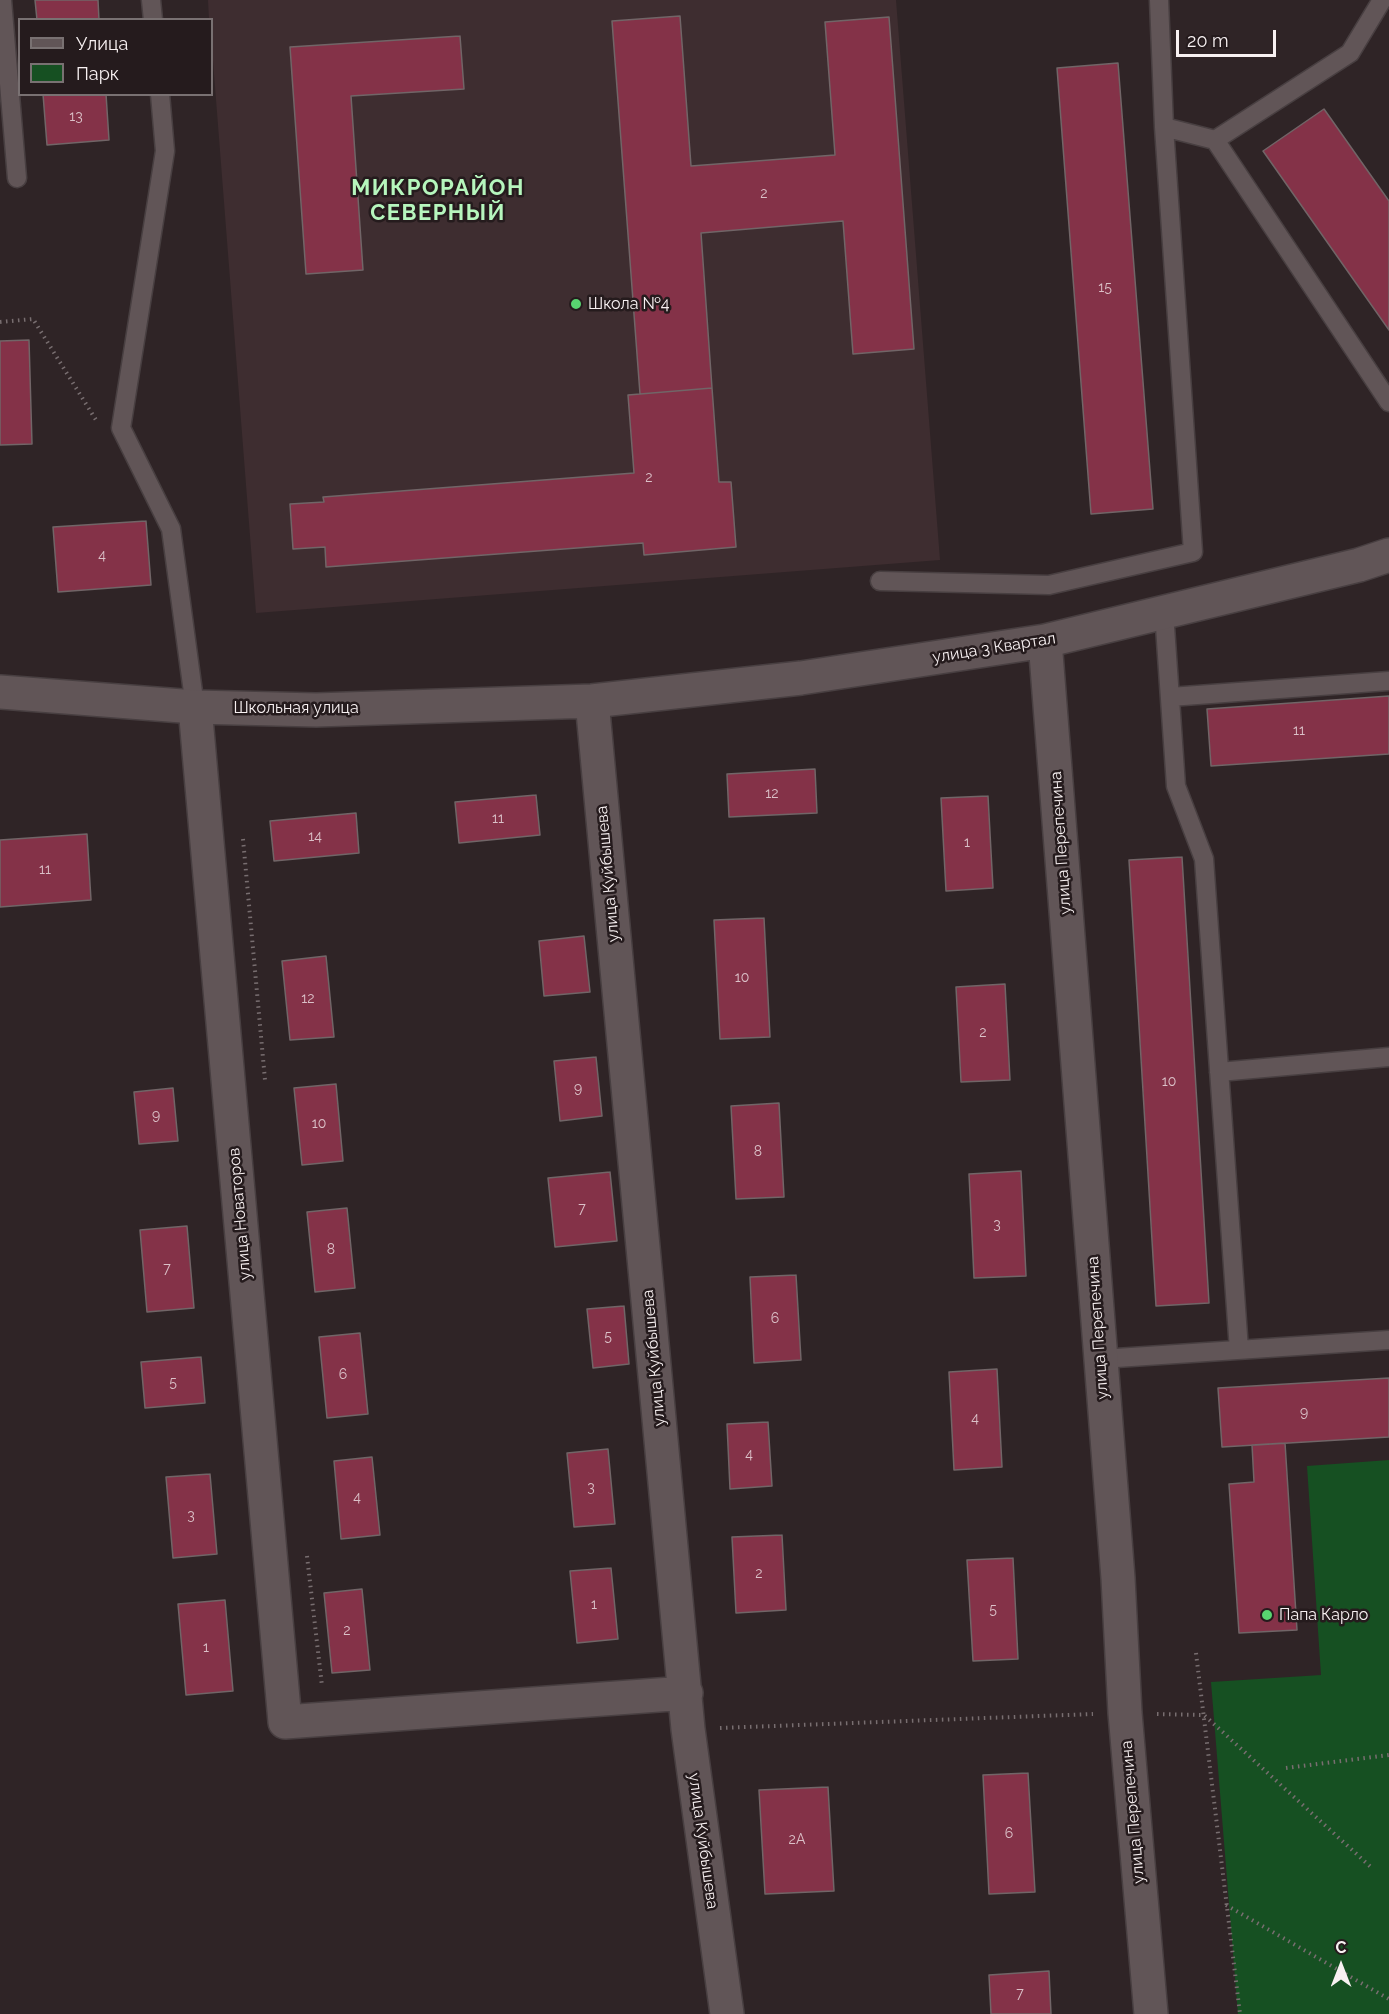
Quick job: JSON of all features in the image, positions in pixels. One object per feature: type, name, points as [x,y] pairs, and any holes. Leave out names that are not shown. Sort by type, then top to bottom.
[{"type":"street","name":"улица 3 Квартал","points":[[592,701],[801,678],[1045,641],[1389,555]]},
{"type":"street","name":"улица Перепечина","points":[[1045,641],[1118,1578],[1125,1713],[1150,2014]]},
{"type":"street","name":"Школьная улица","points":[[0,692],[195,707],[316,710],[592,701]]},
{"type":"street","name":"улица Куйбышева","points":[[592,701],[688,1729],[727,2014]]},
{"type":"street","name":"улица Новаторов","points":[[195,707],[285,1722],[686,1693]]},
{"type":"lane","points":[[2,0],[17,178]]},
{"type":"lane","points":[[151,0],[153,18]]},
{"type":"lane","points":[[880,581],[1049,585],[1193,552],[1164,127],[1159,0]]},
{"type":"lane","points":[[1215,140],[1350,53],[1382,0]]},
{"type":"lane","points":[[160,96],[165,151],[121,428],[171,529],[195,707]]},
{"type":"lane","points":[[1164,127],[1215,140],[1389,402]]},
{"type":"lane","points":[[1164,612],[1176,786],[1204,859],[1239,1350]]},
{"type":"lane","points":[[1170,697],[1389,681]]},
{"type":"lane","points":[[1219,1072],[1389,1057]]},
{"type":"lane","points":[[1101,1359],[1389,1340]]},
{"type":"path","points":[[0,322],[33,319],[100,426]]},
{"type":"path","points":[[243,831],[265,1081]]},
{"type":"path","points":[[305,1544],[322,1686]]},
{"type":"path","points":[[1196,1653],[1240,2014]]},
{"type":"path","points":[[688,1729],[1125,1713],[1203,1715],[1372,1869]]},
{"type":"path","points":[[1286,1768],[1389,1755]]},
{"type":"path","points":[[1226,1905],[1389,1999]]},
{"type":"shaded area","name":"Школа №4","points":[[208,0],[896,0],[940,560],[256,613],[213,61],[213,18],[209,18]]},
{"type":"green space","points":[[1389,1460],[1389,2014],[1238,2014],[1211,1682],[1321,1675],[1307,1466]]},
{"type":"building","points":[[35,0],[98,0],[99,18],[37,18]]},
{"type":"building","points":[[680,16],[691,166],[835,155],[825,22],[889,17],[914,349],[853,354],[843,221],[701,233],[712,388],[640,394],[612,21]]},
{"type":"building","points":[[460,36],[464,89],[351,96],[363,270],[306,274],[290,47]]},
{"type":"building","points":[[1118,63],[1153,509],[1091,514],[1057,68]]},
{"type":"building","points":[[43,96],[106,96],[109,140],[47,145]]},
{"type":"building","points":[[1324,109],[1389,201],[1389,330],[1263,151]]},
{"type":"building","points":[[29,340],[32,444],[0,445],[0,341]]},
{"type":"building","points":[[712,388],[719,482],[731,482],[736,547],[644,555],[643,543],[326,567],[325,547],[293,549],[290,504],[324,502],[323,497],[634,473],[628,395]]},
{"type":"building","points":[[146,521],[151,585],[58,592],[53,527]]},
{"type":"building","points":[[1389,696],[1389,754],[1211,766],[1207,709]]},
{"type":"building","points":[[815,769],[817,813],[729,817],[727,774]]},
{"type":"building","points":[[536,795],[540,835],[459,843],[455,802]]},
{"type":"building","points":[[988,796],[993,888],[946,891],[941,798]]},
{"type":"building","points":[[356,813],[359,853],[274,861],[270,821]]},
{"type":"building","points":[[87,834],[91,900],[0,907],[0,840]]},
{"type":"building","points":[[1182,857],[1209,1303],[1156,1306],[1129,860]]},
{"type":"building","points":[[764,918],[770,1037],[720,1039],[714,920]]},
{"type":"building","points":[[584,936],[590,992],[544,996],[539,941]]},
{"type":"building","points":[[326,956],[334,1037],[290,1040],[282,961]]},
{"type":"building","points":[[1005,984],[1010,1080],[961,1082],[956,987]]},
{"type":"building","points":[[596,1057],[602,1116],[560,1121],[554,1061]]},
{"type":"building","points":[[336,1084],[343,1161],[302,1165],[294,1088]]},
{"type":"building","points":[[173,1088],[178,1141],[139,1144],[134,1092]]},
{"type":"building","points":[[779,1103],[784,1197],[736,1199],[731,1106]]},
{"type":"building","points":[[1021,1171],[1026,1276],[974,1278],[969,1174]]},
{"type":"building","points":[[610,1172],[617,1241],[555,1247],[548,1178]]},
{"type":"building","points":[[347,1208],[355,1288],[315,1292],[307,1212]]},
{"type":"building","points":[[187,1226],[194,1308],[147,1312],[140,1230]]},
{"type":"building","points":[[796,1275],[801,1360],[754,1363],[750,1277]]},
{"type":"building","points":[[624,1306],[629,1364],[593,1368],[587,1309]]},
{"type":"building","points":[[360,1333],[368,1414],[327,1418],[319,1337]]},
{"type":"building","points":[[201,1357],[205,1403],[145,1408],[141,1362]]},
{"type":"building","points":[[997,1369],[1002,1467],[954,1470],[949,1372]]},
{"type":"building","points":[[1389,1378],[1389,1437],[1222,1447],[1218,1388]]},
{"type":"building","points":[[768,1422],[772,1486],[730,1489],[727,1424]]},
{"type":"building","points":[[1285,1443],[1297,1630],[1239,1633],[1229,1484],[1254,1482],[1252,1445]]},
{"type":"building","points":[[608,1449],[615,1524],[574,1527],[567,1453]]},
{"type":"building","points":[[372,1457],[380,1535],[341,1539],[334,1461]]},
{"type":"building","points":[[210,1474],[217,1554],[173,1558],[166,1477]]},
{"type":"building","points":[[782,1535],[786,1610],[736,1613],[732,1537]]},
{"type":"building","points":[[1013,1558],[1018,1659],[973,1661],[967,1560]]},
{"type":"building","points":[[611,1568],[618,1639],[577,1643],[570,1571]]},
{"type":"building","points":[[362,1589],[370,1670],[332,1673],[324,1593]]},
{"type":"building","points":[[225,1600],[233,1691],[186,1695],[178,1604]]},
{"type":"building","points":[[1028,1773],[1035,1892],[989,1894],[983,1775]]},
{"type":"building","points":[[828,1787],[834,1891],[765,1894],[759,1790]]},
{"type":"building","points":[[1049,1971],[1051,2014],[991,2014],[989,1975]]},
{"type":"place","name":"Школа №4","points":[[576,304]]},
{"type":"place","name":"Папа Карло","points":[[1267,1615]]},
{"type":"district","name":"МИКРОРАЙОН СЕВЕРНЫЙ","points":[[438,200]]}]
